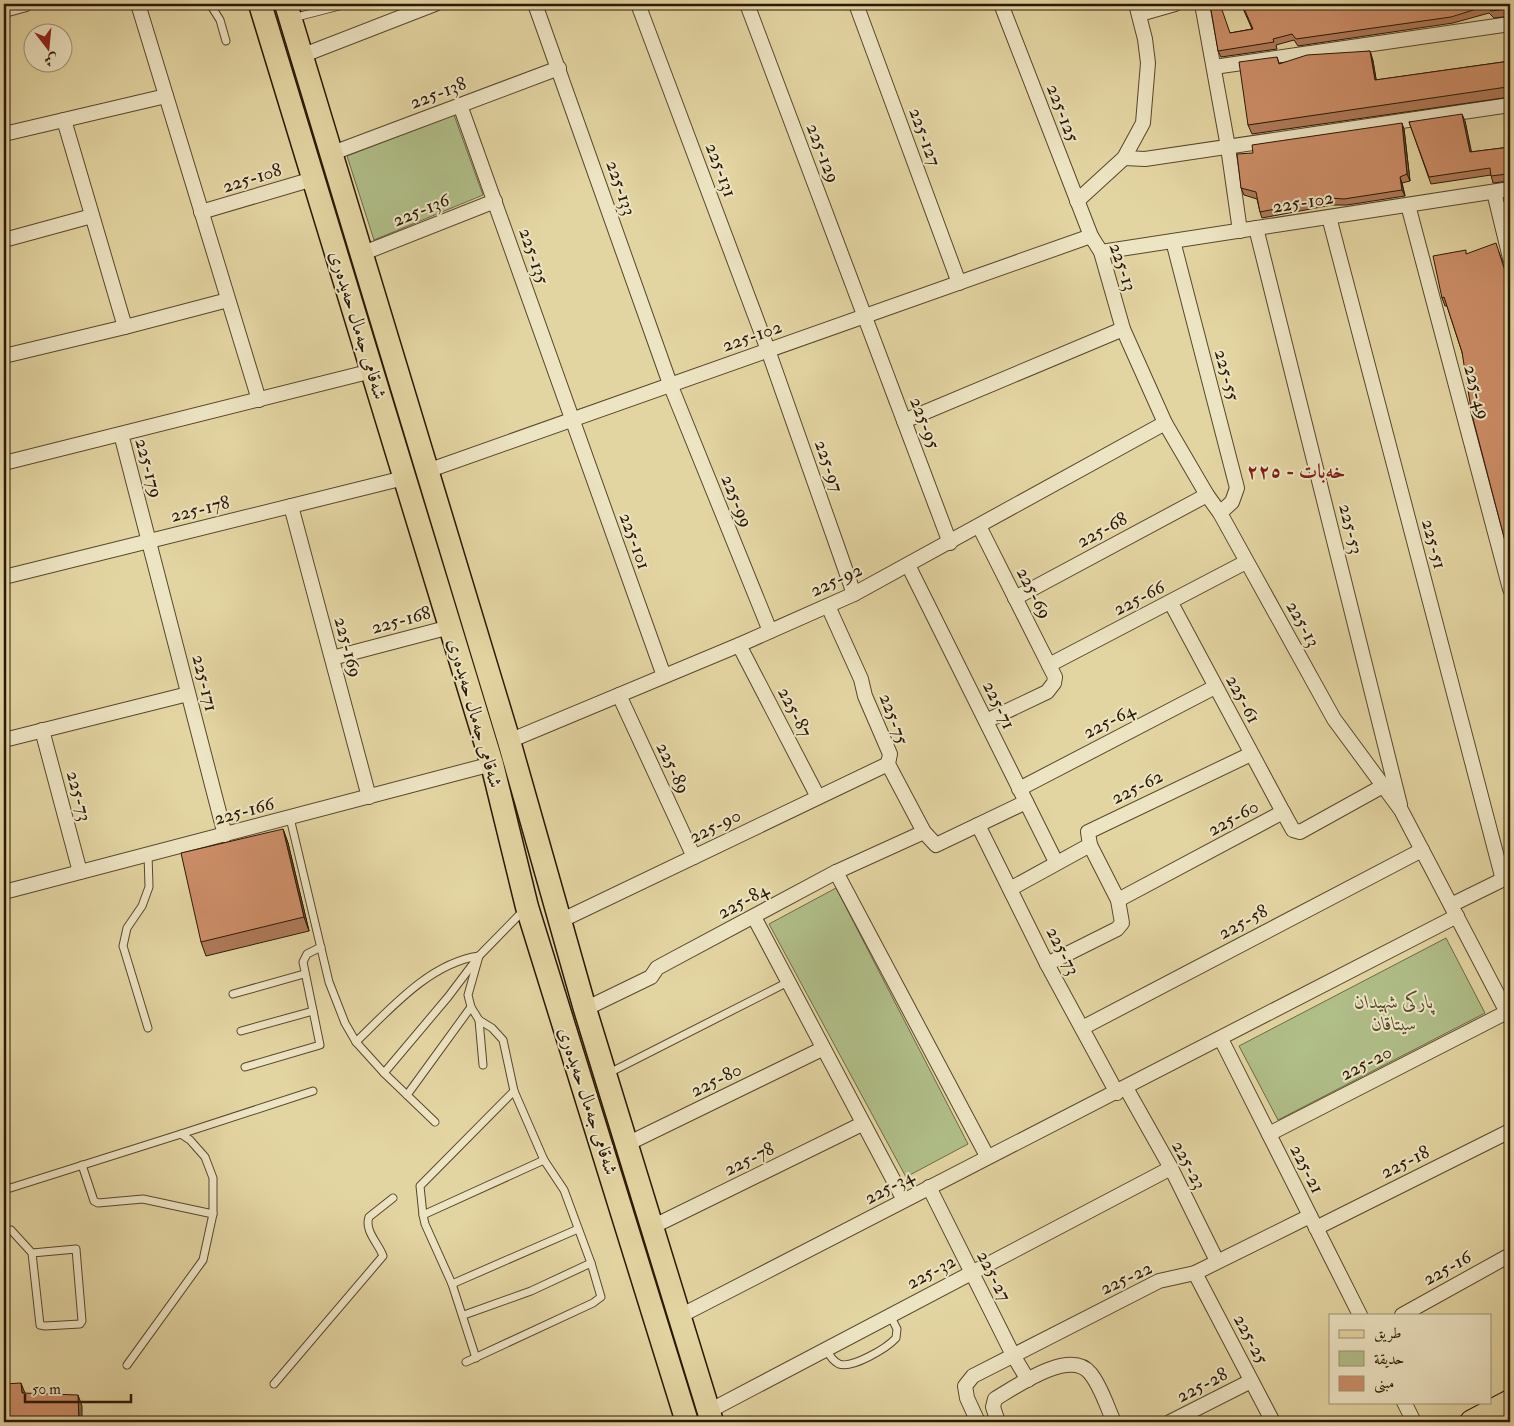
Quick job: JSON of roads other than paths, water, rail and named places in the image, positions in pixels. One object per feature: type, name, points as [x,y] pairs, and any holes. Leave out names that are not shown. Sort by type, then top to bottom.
[{"type":"highway","points":[[1472,1422],[1510,1402]]},
{"type":"main road","name":"شەقامی جەمال حەیدەری","points":[[260,4],[492,764],[527,907],[687,1422]]},
{"type":"main road","name":"شەقامی جەمال حەیدەری","points":[[288,11],[509,741],[558,922],[711,1417]]},
{"type":"main road","points":[[331,238],[354,232]]},
{"type":"main road","points":[[637,1257],[656,1238]]},
{"type":"street","points":[[4,10],[26,4]]},
{"type":"street","points":[[138,4],[259,400]]},
{"type":"street","points":[[301,56],[435,4]]},
{"type":"street","name":"225-133","points":[[535,4],[670,384]]},
{"type":"street","name":"225-131","points":[[638,4],[768,350]]},
{"type":"street","name":"225-129","points":[[747,4],[865,316]]},
{"type":"street","name":"225-127","points":[[856,4],[959,283]]},
{"type":"street","name":"225-125","points":[[1001,4],[1090,236]]},
{"type":"street","points":[[1077,201],[1124,158],[1143,123],[1148,63],[1138,9],[1175,4]]},
{"type":"street","points":[[1202,4],[1228,147],[1240,230]]},
{"type":"street","points":[[1214,68],[1510,24]]},
{"type":"street","name":"225-138","points":[[330,154],[559,68]]},
{"type":"street","points":[[4,134],[166,96]]},
{"type":"street","name":"225-135","points":[[460,105],[572,420]]},
{"type":"street","points":[[1124,158],[1145,159],[1510,106]]},
{"type":"street","points":[[64,120],[125,327]]},
{"type":"street","name":"225-108","points":[[201,212],[313,178]]},
{"type":"street","name":"225-102","points":[[1101,252],[1510,189]]},
{"type":"street","points":[[1494,192],[1510,258]]},
{"type":"street","name":"225-136","points":[[361,254],[495,201]]},
{"type":"street","name":"225-49","points":[[1408,205],[1510,590]]},
{"type":"street","points":[[4,240],[92,216]]},
{"type":"street","name":"225-51","points":[[1329,217],[1507,878]]},
{"type":"street","name":"225-53","points":[[1256,228],[1401,810]]},
{"type":"street","name":"225-102","points":[[427,471],[1090,236]]},
{"type":"street","name":"225-13","points":[[1090,236],[1101,252],[1123,329],[1165,423],[1207,495],[1220,513],[1334,719],[1401,810],[1509,1015]]},
{"type":"street","name":"225-55","points":[[1173,241],[1237,488],[1232,502],[1220,513]]},
{"type":"street","points":[[4,356],[228,300]]},
{"type":"street","name":"225-95","points":[[865,316],[950,543]]},
{"type":"street","points":[[904,421],[1123,329]]},
{"type":"street","name":"225-97","points":[[768,350],[854,594]]},
{"type":"street","points":[[4,463],[372,371]]},
{"type":"street","name":"225-99","points":[[670,384],[770,631]]},
{"type":"street","name":"225-101","points":[[572,420],[664,676]]},
{"type":"street","name":"225-92","points":[[509,741],[739,645],[854,594],[950,543],[1165,423]]},
{"type":"street","name":"225-179","points":[[121,434],[149,541]]},
{"type":"street","name":"225-178","points":[[4,577],[404,478]]},
{"type":"street","name":"225-68","points":[[1015,598],[1207,495]]},
{"type":"street","name":"225-169","points":[[292,506],[369,797]]},
{"type":"street","name":"225-69","points":[[979,526],[1052,671]]},
{"type":"street","name":"225-171","points":[[149,541],[225,835]]},
{"type":"street","name":"225-66","points":[[1052,671],[1246,562]]},
{"type":"street","name":"225-71","points":[[908,565],[1056,862]]},
{"type":"street","name":"225-61","points":[[1171,603],[1283,812]]},
{"type":"street","name":"225-75","points":[[828,606],[861,680],[865,696],[890,754],[888,764],[928,836]]},
{"type":"street","name":"225-168","points":[[332,658],[450,627]]},
{"type":"street","name":"225-87","points":[[739,645],[818,797]]},
{"type":"street","points":[[986,721],[1047,692],[1054,683],[1052,671]]},
{"type":"street","name":"225-64","points":[[1019,788],[1215,686]]},
{"type":"street","points":[[4,740],[188,694]]},
{"type":"street","name":"225-89","points":[[619,695],[694,857]]},
{"type":"street","name":"225-73","points":[[42,730],[80,872]]},
{"type":"street","name":"225-62","points":[[1090,846],[1088,832],[1251,754]]},
{"type":"street","name":"225-166","points":[[4,892],[492,764]]},
{"type":"street","name":"225-90","points":[[558,922],[888,764]]},
{"type":"street","name":"225-60","points":[[1118,900],[1283,812],[1293,830],[1300,832],[1383,786]]},
{"type":"street","points":[[978,825],[1026,802]]},
{"type":"street","name":"225-73","points":[[978,825],[1047,964],[1082,1028],[1122,1091]]},
{"type":"street","name":"225-84","points":[[585,1009],[651,977],[657,968],[836,872],[928,836],[936,845],[978,825]]},
{"type":"street","points":[[1010,889],[1056,862],[1090,846],[1118,900],[1122,923],[1117,929],[1047,964]]},
{"type":"street","name":"225-58","points":[[1082,1028],[1422,850]]},
{"type":"street","points":[[836,872],[987,1156]]},
{"type":"street","name":"225-34","points":[[680,1316],[987,1156],[1122,1091],[1454,911],[1507,878]]},
{"type":"street","points":[[754,917],[822,1049],[904,1200]]},
{"type":"street","name":"225-20","points":[[1269,1134],[1509,1015]]},
{"type":"street","name":"225-21","points":[[1220,1039],[1359,1314]]},
{"type":"street","name":"225-80","points":[[626,1144],[822,1049]]},
{"type":"street","name":"225-23","points":[[1122,1091],[1171,1168],[1217,1261]]},
{"type":"street","name":"225-78","points":[[656,1238],[862,1124]]},
{"type":"street","name":"225-18","points":[[1313,1222],[1510,1131]]},
{"type":"street","name":"225-32","points":[[711,1417],[826,1349],[1171,1168]]},
{"type":"street","name":"225-27","points":[[929,1187],[1013,1355],[1028,1380]]},
{"type":"street","name":"225-22","points":[[973,1421],[965,1386],[973,1376],[1159,1282],[1195,1273],[1217,1261],[1313,1222]]},
{"type":"street","name":"225-16","points":[[1404,1314],[1510,1255]]},
{"type":"street","name":"225-25","points":[[1195,1273],[1273,1422]]},
{"type":"street","points":[[998,1422],[993,1407],[995,1399],[1028,1380],[1064,1365],[1080,1366],[1090,1372],[1114,1422]]},
{"type":"street","name":"225-28","points":[[1170,1422],[1251,1381]]},
{"type":"street","points":[[1405,1404],[1414,1422]]},
{"type":"street","points":[[973,1421],[993,1407]]},
{"type":"lane","points":[[210,4],[220,20],[226,41]]},
{"type":"lane","points":[[288,11],[343,5]]},
{"type":"lane","points":[[290,818],[336,1003],[356,1042],[384,1073],[434,1122]]},
{"type":"lane","points":[[148,854],[149,887],[142,906],[127,928],[124,946],[148,1028]]},
{"type":"lane","points":[[384,1073],[448,997],[479,956],[527,907]]},
{"type":"lane","points":[[245,1067],[320,1045],[304,974],[304,957],[321,947]]},
{"type":"lane","points":[[479,956],[468,995],[471,1006],[479,1020],[483,1065]]},
{"type":"lane","points":[[356,1042],[398,1002],[424,981],[462,958],[479,956]]},
{"type":"lane","points":[[233,994],[304,974]]},
{"type":"lane","points":[[606,1074],[788,982]]},
{"type":"lane","points":[[407,1095],[471,1006]]},
{"type":"lane","points":[[241,1031],[313,1011]]},
{"type":"lane","points":[[466,1362],[593,1303],[601,1297],[591,1263],[564,1190],[544,1160],[514,1091],[503,1040],[492,1028],[479,1020]]},
{"type":"lane","points":[[4,1190],[313,1091]]},
{"type":"lane","points":[[476,1358],[464,1315],[425,1224],[420,1186],[514,1091]]},
{"type":"lane","points":[[127,1365],[203,1260],[213,1214],[213,1178],[205,1157],[190,1140],[181,1134]]},
{"type":"lane","points":[[423,1215],[544,1160]]},
{"type":"lane","points":[[82,1165],[94,1201],[98,1203],[143,1199],[213,1214]]},
{"type":"lane","points":[[274,1384],[383,1256],[369,1229],[368,1222],[369,1218],[393,1198]]},
{"type":"lane","points":[[452,1284],[578,1228]]},
{"type":"lane","points":[[4,1230],[11,1230],[32,1252],[40,1325],[80,1324],[82,1321],[76,1250],[32,1252]]},
{"type":"lane","points":[[464,1315],[531,1291],[591,1263]]},
{"type":"lane","points":[[826,1349],[837,1363],[843,1365],[851,1364],[881,1351],[896,1338],[897,1329],[890,1315]]},
{"type":"district","name":"خەبات - ٢٢٥","points":[[1296,471]]},
{"type":"park label","name":"پارکی شهیدان سیتاقان","points":[[1394,1013]]}]
